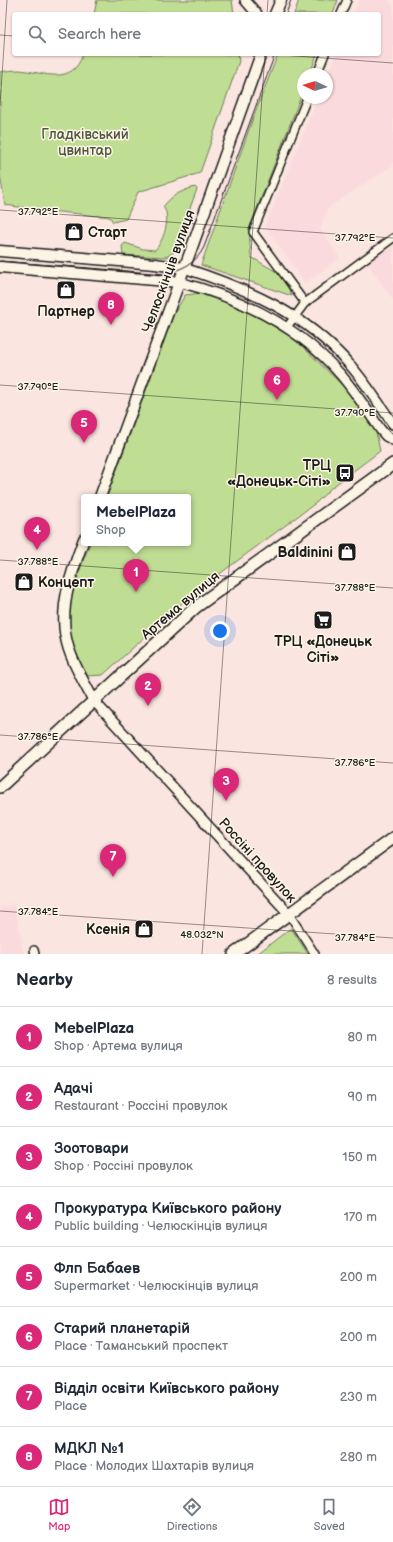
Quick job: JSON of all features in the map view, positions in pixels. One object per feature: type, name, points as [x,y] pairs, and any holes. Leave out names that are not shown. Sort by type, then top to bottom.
[{"type":"main road","points":[[276,12],[281,0]]},
{"type":"main road","name":"Челюскінців вулиця","points":[[101,494],[260,56]]},
{"type":"main road","points":[[0,251],[155,264],[184,268]]},
{"type":"main road","points":[[0,267],[179,282]]},
{"type":"main road","name":"Артема вулиця","points":[[0,787],[196,607],[393,464]]},
{"type":"main road","points":[[81,546],[66,592],[64,622],[70,654],[94,701]]},
{"type":"main road","points":[[234,954],[393,838]]},
{"type":"street","points":[[245,0],[255,12]]},
{"type":"street","points":[[342,12],[347,0]]},
{"type":"street","points":[[319,68],[324,56]]},
{"type":"street","points":[[305,104],[253,232],[305,303]]},
{"type":"street","points":[[287,327],[305,303],[393,238]]},
{"type":"street","points":[[184,268],[248,291],[295,316],[315,332],[349,364],[393,424]]},
{"type":"street","points":[[179,282],[231,298],[268,315],[304,339],[329,362],[349,385],[383,433],[393,440]]},
{"type":"street","name":"Россіні провулок","points":[[94,701],[289,914],[315,954]]},
{"type":"shaded area","points":[[359,0],[389,0],[393,7],[393,165],[328,208],[320,229],[340,258],[305,283],[265,226],[316,104],[333,104],[333,68],[331,68],[336,56],[381,56],[381,12],[354,12]]},
{"type":"shaded area","points":[[393,244],[393,300],[367,263]]},
{"type":"shaded area","points":[[14,903],[24,954],[0,954],[0,905],[2,908]]},
{"type":"green space","points":[[97,0],[232,0],[234,12],[94,12]]},
{"type":"green space","points":[[299,0],[338,0],[334,12],[295,12]]},
{"type":"green space","name":"Гладківський цвинтар","points":[[82,56],[238,56],[239,61],[200,173],[138,192],[126,219],[113,222],[110,217],[5,205],[0,175],[0,72],[19,70],[47,75],[56,75],[65,74],[72,71]]},
{"type":"green space","points":[[277,56],[316,56],[312,68],[297,68],[298,104],[249,229],[251,257],[282,275],[292,296],[201,265],[253,118]]},
{"type":"green space","points":[[195,187],[197,189],[174,252],[166,257],[123,255],[122,246],[125,243],[143,249],[155,250],[161,241],[167,223],[166,211],[163,207],[177,194]]},
{"type":"green space","points":[[202,293],[229,303],[276,326],[294,338],[347,390],[376,432],[380,451],[331,488],[317,502],[191,595],[103,675],[88,676],[77,658],[72,646],[68,620],[72,593],[89,546],[191,546],[191,494],[108,494],[174,314],[185,295]]},
{"type":"green space","points":[[291,928],[308,954],[257,954]]},
{"type":"tram line","points":[[287,12],[291,0]]},
{"type":"tram line","points":[[0,261],[165,274],[188,265],[197,258],[204,247],[274,56]]},
{"type":"place","name":"Старт","points":[[74,232]]},
{"type":"place","name":"Партнер","points":[[66,290]]},
{"type":"place","name":"МДКЛ №1","points":[[111,325]]},
{"type":"place","name":"Старий планетарій","points":[[277,400]]},
{"type":"place","name":"Флп Бабаев","points":[[84,443]]},
{"type":"place","name":"ТРЦ «Донецьк-Сіті»","points":[[345,473]]},
{"type":"place","name":"Прокуратура Київського району","points":[[37,550]]},
{"type":"place","name":"Baldinini","points":[[347,552]]},
{"type":"place","name":"Концепт","points":[[24,582]]},
{"type":"place","name":"MebelPlaza","points":[[136,592]]},
{"type":"place","name":"ТРЦ «Донецьк Сіті»","points":[[323,620]]},
{"type":"place","name":"Адачі","points":[[148,706]]},
{"type":"place","name":"Зоотовари","points":[[226,801]]},
{"type":"place","name":"Відділ освіти Київського району","points":[[113,877]]},
{"type":"place","name":"Ксенія","points":[[144,929]]}]
